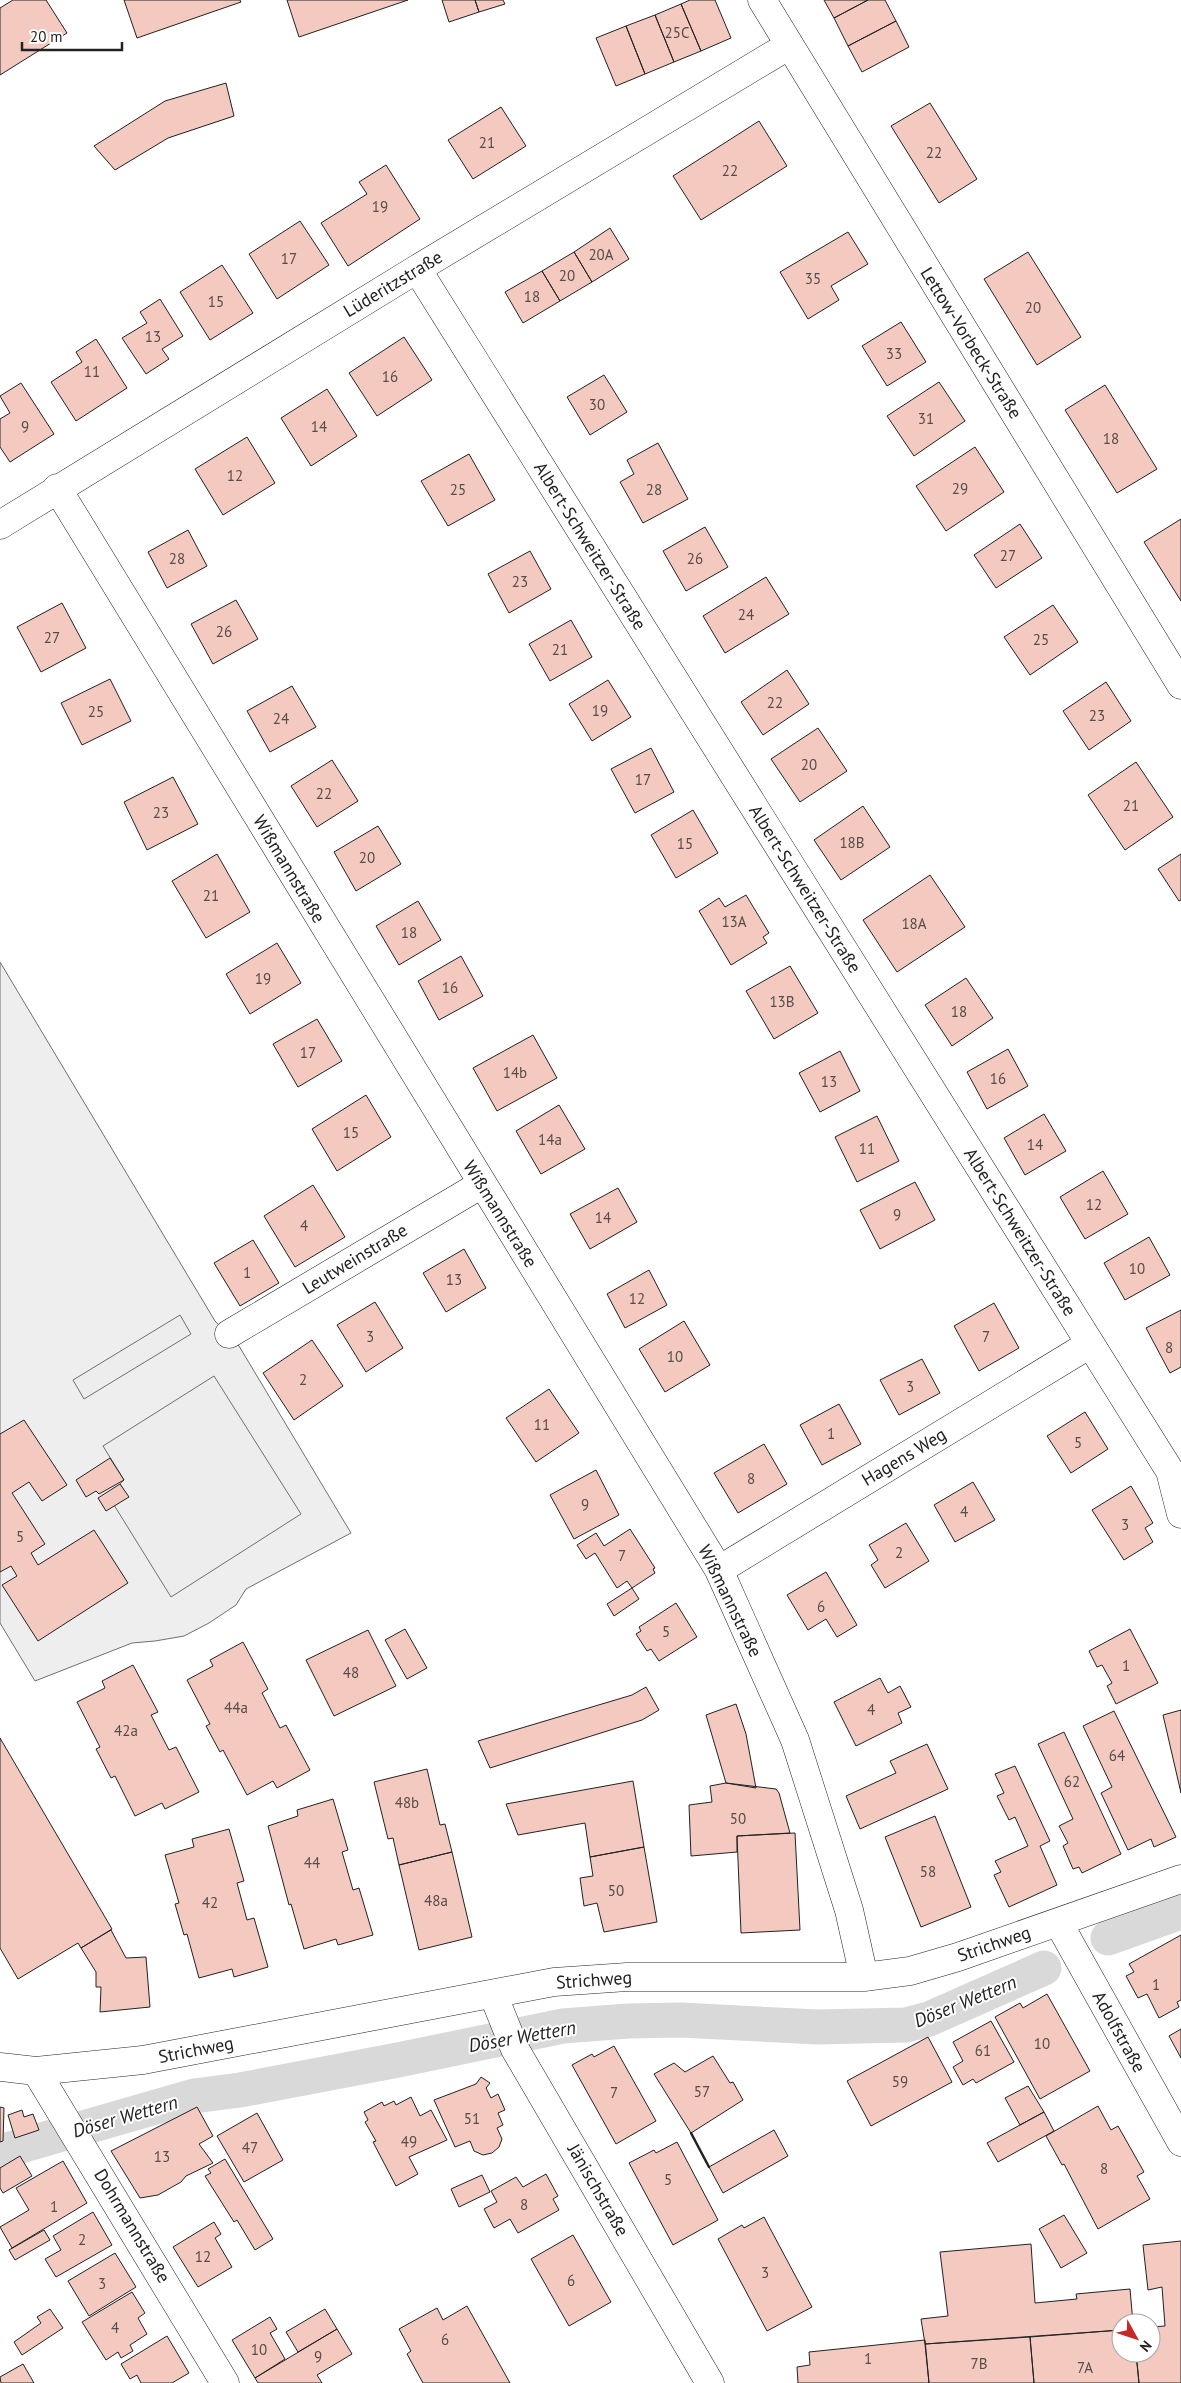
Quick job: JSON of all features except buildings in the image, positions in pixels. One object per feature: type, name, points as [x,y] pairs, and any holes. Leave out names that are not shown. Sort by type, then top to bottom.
[{"type":"street","name":"Lettow-Vorbeck-Straße","points":[[762,0],[788,46],[1181,685]]},
{"type":"street","name":"Lüderitzstraße","points":[[0,525],[57,488],[417,269],[788,46]]},
{"type":"street","name":"Albert-Schweitzer-Straße","points":[[417,269],[1170,1471],[1181,1514]]},
{"type":"street","name":"Wißmannstraße","points":[[57,488],[719,1570],[795,1740],[849,1910],[864,1977]]},
{"type":"street","name":"Leutweinstraße","points":[[229,1334],[482,1184]]},
{"type":"street","name":"Hagens Weg","points":[[719,1570],[1090,1344]]},
{"type":"street","name":"Strichweg","points":[[0,2068],[36,2071],[143,2060],[554,1982],[627,1977],[864,1977],[916,1970],[1181,1879]]},
{"type":"street","name":"Adolfstraße","points":[[1058,1922],[1181,2142]]},
{"type":"street","name":"Jänischstraße","points":[[492,1994],[515,2050],[710,2383]]},
{"type":"street","name":"Dohrmannstraße","points":[[36,2071],[225,2383]]},
{"type":"shaded area","points":[[0,962],[215,1321],[239,1346],[351,1533],[246,1589],[236,1605],[209,1623],[184,1636],[132,1643],[35,1681],[0,1623]]},
{"type":"shaded area","points":[[180,1315],[191,1334],[84,1399],[73,1380]]},
{"type":"shaded area","points":[[214,1376],[301,1514],[171,1597],[114,1505],[128,1497],[120,1484],[124,1480],[103,1446]]},
{"type":"waterway","name":"Döser Wettern","points":[[1108,1938],[1181,1912]]},
{"type":"waterway","name":"Döser Wettern","points":[[0,2152],[194,2096],[240,2090],[563,2026],[628,2021],[680,2020],[818,2027],[906,2025],[929,2019],[1044,1968]]},
{"type":"wall","points":[[691,2133],[709,2167]]}]
